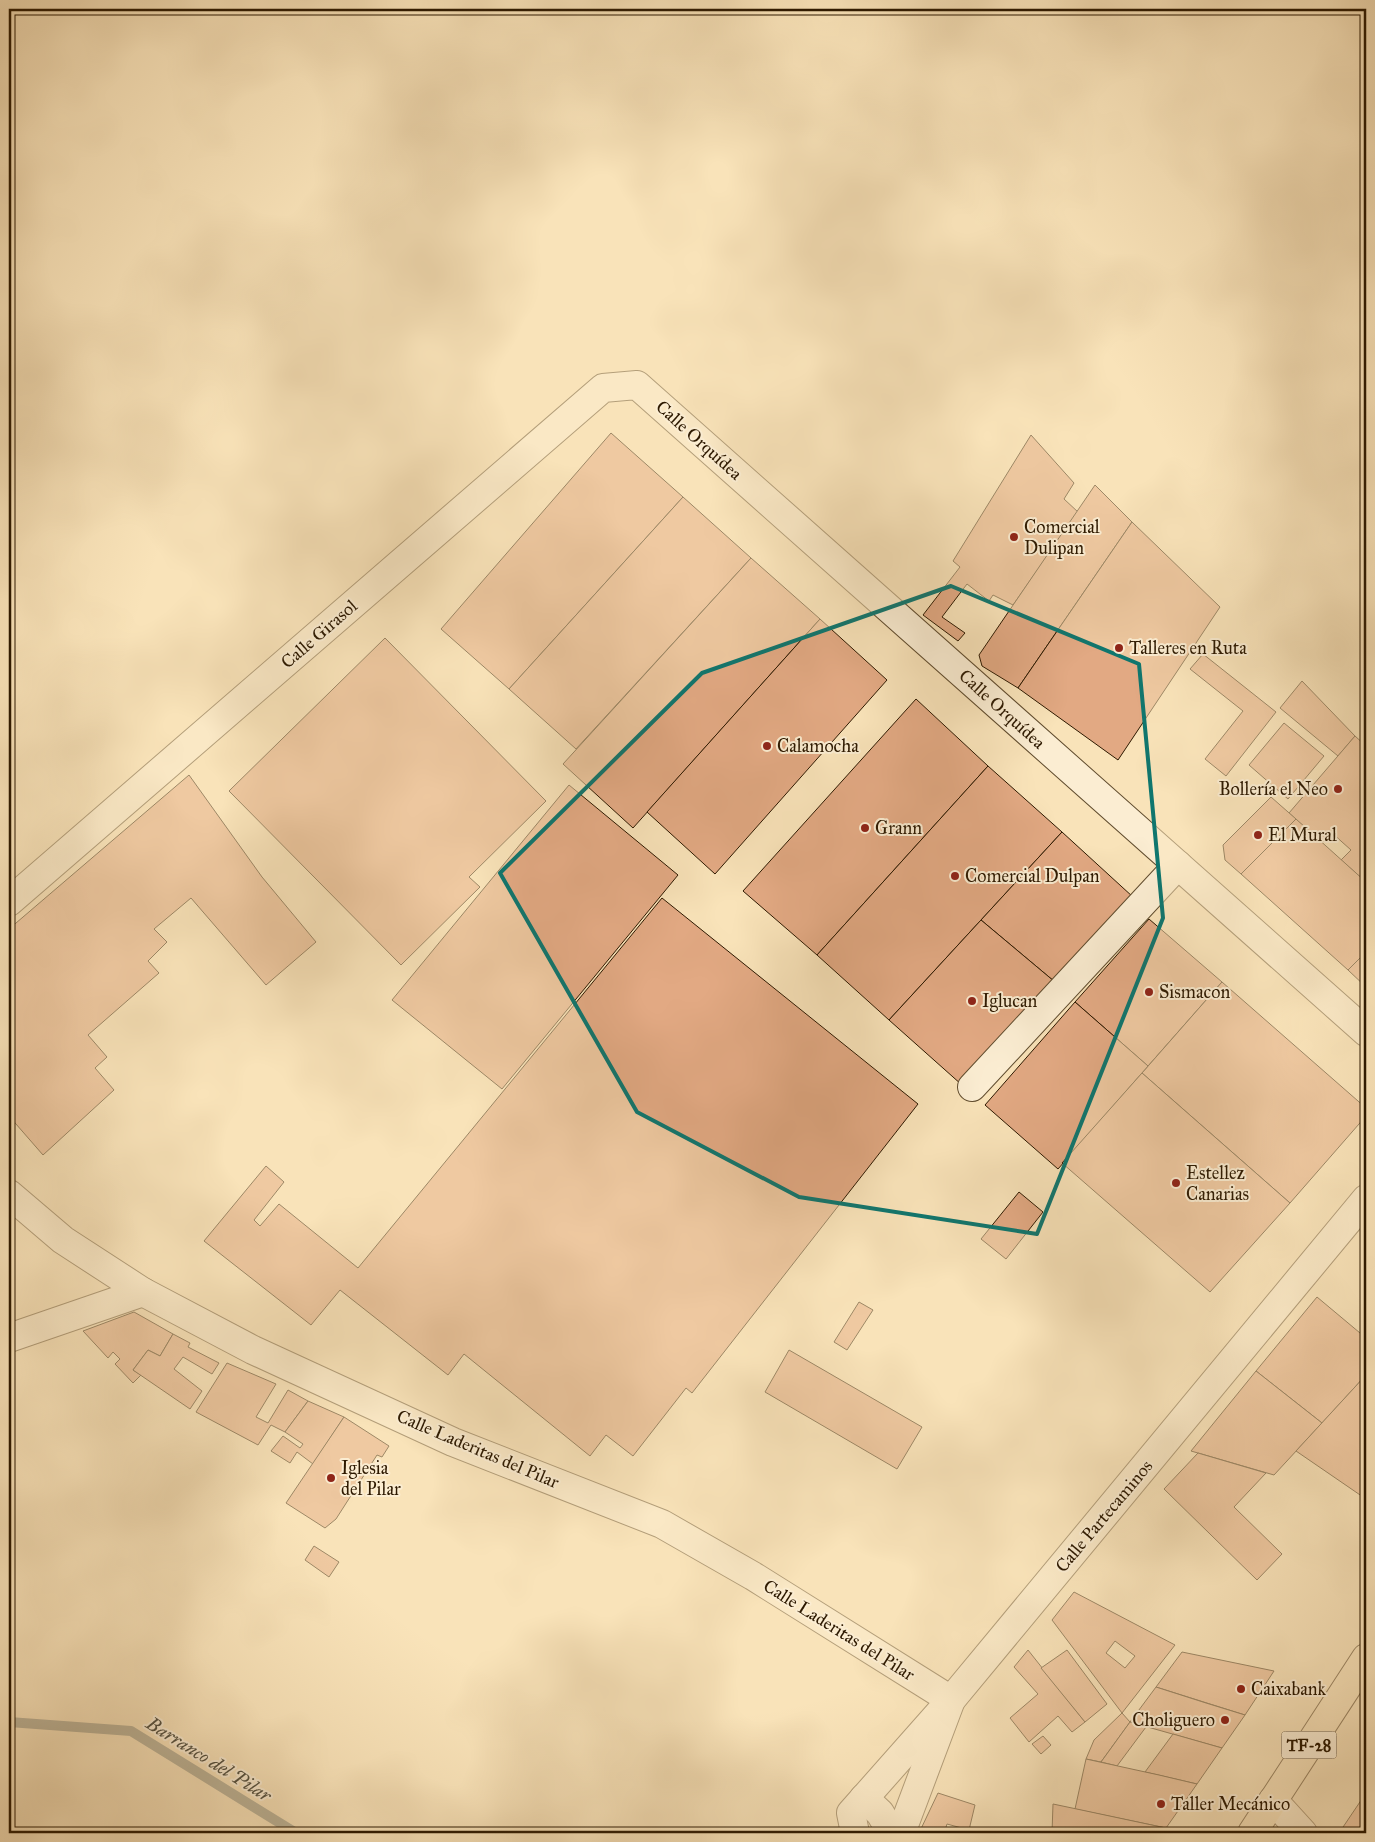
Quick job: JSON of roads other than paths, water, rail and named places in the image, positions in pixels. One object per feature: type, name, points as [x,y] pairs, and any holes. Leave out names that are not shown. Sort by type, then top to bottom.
[{"type":"main road","name":"TF-28","points":[[1252,1833],[1366,1658]]},
{"type":"street","name":"Calle Orquídea","points":[[638,385],[1366,1032]]},
{"type":"street","name":"Calle Girasol","points":[[9,902],[603,388],[638,385]]},
{"type":"street","points":[[972,1087],[1178,865]]},
{"type":"street","name":"Calle Laderitas del Pilar","points":[[9,1194],[63,1240],[143,1292],[253,1350],[453,1442],[662,1524],[753,1576],[951,1700]]},
{"type":"street","name":"Calle Partecaminos","points":[[833,1833],[857,1815],[1366,1199]]},
{"type":"street","points":[[9,1338],[143,1292]]},
{"type":"street","points":[[901,1833],[951,1700]]},
{"type":"street","points":[[1273,1800],[1302,1833]]},
{"type":"street","points":[[857,1815],[880,1813],[892,1833]]},
{"type":"waterway","name":"Barranco del Pilar","points":[[9,1722],[131,1731],[296,1833]]},
{"type":"place","name":"Comercial Dulipan","points":[[1014,537]]},
{"type":"place","name":"Talleres en Ruta","points":[[1119,648]]},
{"type":"place","name":"Calamocha","points":[[767,746]]},
{"type":"place","name":"Bollería el Neo","points":[[1338,789]]},
{"type":"place","name":"Grann","points":[[865,828]]},
{"type":"place","name":"El Mural","points":[[1258,835]]},
{"type":"place","name":"Comercial Dulpan","points":[[955,876]]},
{"type":"place","name":"Sismacon","points":[[1149,992]]},
{"type":"place","name":"Iglucan","points":[[972,1001]]},
{"type":"place","name":"Estellez Canarias","points":[[1176,1183]]},
{"type":"place","name":"Iglesia del Pilar","points":[[331,1478]]},
{"type":"place","name":"Caixabank","points":[[1241,1689]]},
{"type":"place","name":"Choliguero","points":[[1225,1720]]},
{"type":"place","name":"Taller Mecánico","points":[[1161,1804]]}]
